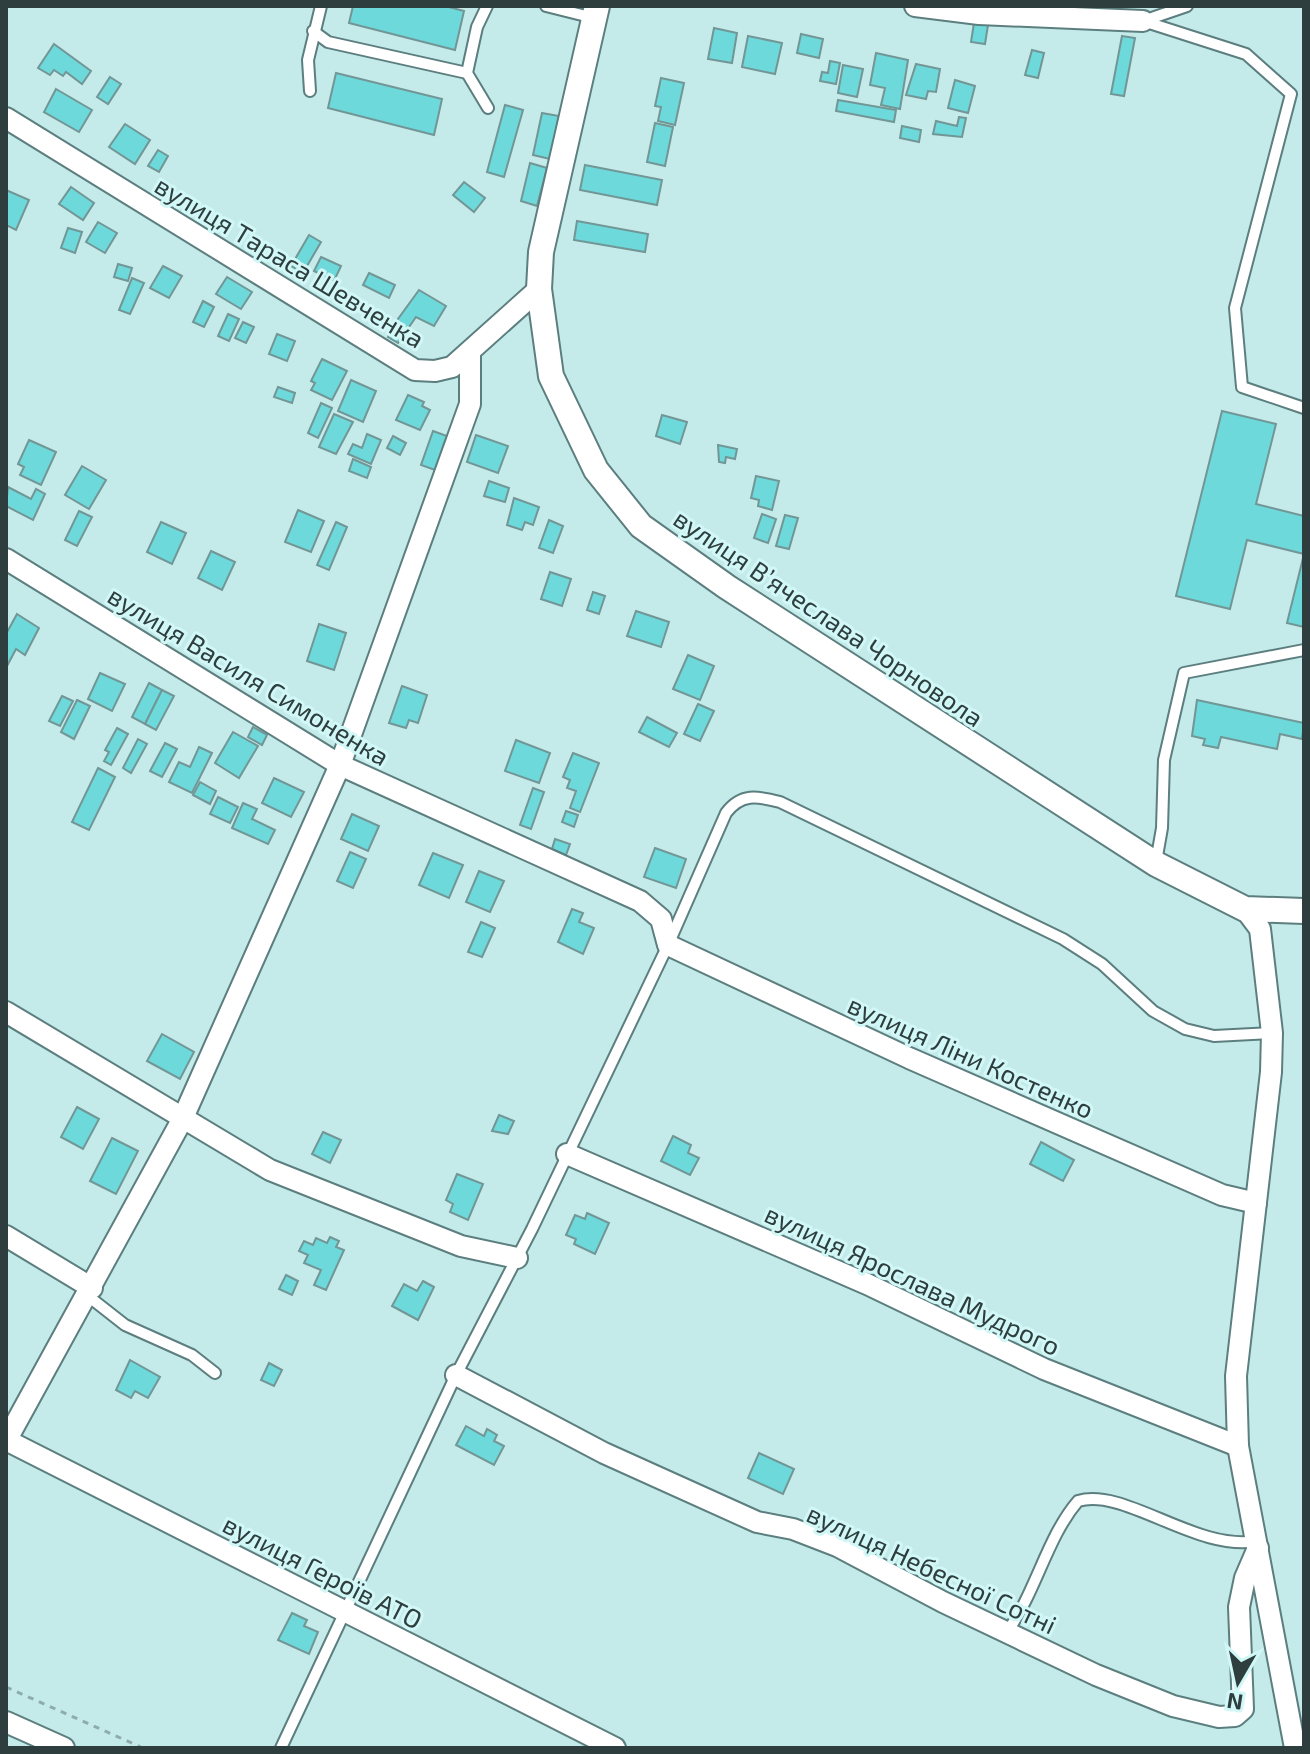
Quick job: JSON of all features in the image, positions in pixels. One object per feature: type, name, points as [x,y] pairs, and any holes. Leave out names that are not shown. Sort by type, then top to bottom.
[{"type":"street","points":[[915,6],[979,14],[1143,21]]},
{"type":"street","name":"вулиця Вʼячеслава Чорновола","points":[[595,12],[541,252],[539,289],[551,376],[596,470],[641,526],[727,587],[1156,864],[1245,909]]},
{"type":"street","name":"вулиця Тараса Шевченка","points":[[6,118],[415,370],[435,371],[452,367],[539,289]]},
{"type":"street","points":[[6,1440],[182,1120],[340,765],[470,404],[470,354]]},
{"type":"street","name":"вулиця Василя Симоненка","points":[[6,559],[340,765],[640,901],[661,919],[668,945]]},
{"type":"street","points":[[1245,909],[1304,911]]},
{"type":"street","points":[[1245,909],[1260,929],[1272,1033],[1236,1376],[1238,1446],[1295,1748]]},
{"type":"street","name":"вулиця Ліни Костенко","points":[[668,945],[909,1058],[1193,1183],[1233,1200],[1256,1203]]},
{"type":"street","points":[[6,1012],[270,1170],[461,1246],[517,1258]]},
{"type":"street","name":"вулиця Ярослава Мудрого","points":[[567,1154],[867,1284],[1044,1369],[1238,1446]]},
{"type":"street","points":[[6,1236],[90,1292]]},
{"type":"street","name":"вулиця Небесної Сотні","points":[[456,1375],[643,1471],[757,1522],[793,1529],[837,1546],[1007,1632],[1148,1697],[1197,1713],[1235,1716],[1243,1709],[1245,1696],[1239,1607],[1257,1545]]},
{"type":"street","name":"вулиця Героїв АТО","points":[[6,1440],[615,1748]]},
{"type":"street","points":[[6,1722],[64,1748]]},
{"type":"lane","points":[[310,91],[308,60],[321,6]]},
{"type":"lane","points":[[487,6],[477,27],[467,73],[488,108]]},
{"type":"lane","name":"вулиця Вʼячеслава Чорновола","points":[[546,6],[595,12]]},
{"type":"lane","points":[[1143,21],[1187,6]]},
{"type":"lane","points":[[1143,21],[1246,54],[1291,94],[1235,308],[1242,387],[1304,408]]},
{"type":"lane","points":[[313,31],[328,42],[467,73]]},
{"type":"lane","points":[[1156,864],[1162,828],[1164,760],[1184,673],[1304,650]]},
{"type":"lane","points":[[281,1748],[456,1375],[517,1258],[668,945],[726,813],[734,802],[745,797],[760,797],[805,813],[1044,928],[1102,964],[1153,1011],[1185,1029],[1214,1036],[1272,1033]]},
{"type":"lane","points":[[90,1292],[125,1325],[192,1355],[215,1373]]},
{"type":"lane","points":[[1007,1632],[1029,1600],[1065,1518],[1078,1501],[1097,1500],[1206,1538],[1257,1545]]},
{"type":"path","points":[[6,1687],[143,1748]]},
{"type":"building","points":[[353,6],[445,6],[464,11],[455,50],[349,23]]},
{"type":"building","points":[[974,23],[988,25],[985,44],[971,42]]},
{"type":"building","points":[[714,28],[737,33],[732,63],[708,59]]},
{"type":"building","points":[[801,34],[823,39],[819,58],[797,53]]},
{"type":"building","points":[[748,36],[782,43],[775,74],[742,67]]},
{"type":"building","points":[[1122,36],[1135,38],[1124,96],[1111,94]]},
{"type":"building","points":[[54,44],[91,71],[82,84],[66,72],[63,76],[54,70],[50,75],[38,68]]},
{"type":"building","points":[[1032,50],[1044,53],[1038,78],[1025,75]]},
{"type":"building","points":[[876,53],[908,60],[900,109],[881,105],[885,88],[870,85]]},
{"type":"building","points":[[830,61],[840,63],[836,84],[820,81],[822,72],[828,73]]},
{"type":"building","points":[[916,64],[940,69],[936,92],[928,91],[926,99],[906,95]]},
{"type":"building","points":[[843,65],[863,69],[857,97],[838,93]]},
{"type":"building","points":[[336,73],[442,99],[434,135],[328,108]]},
{"type":"building","points":[[110,77],[121,84],[108,104],[97,97]]},
{"type":"building","points":[[661,78],[684,83],[675,125],[658,121],[661,107],[655,106]]},
{"type":"building","points":[[955,80],[975,86],[968,113],[948,108]]},
{"type":"building","points":[[56,89],[92,110],[79,132],[44,112]]},
{"type":"building","points":[[838,100],[896,110],[894,122],[836,111]]},
{"type":"building","points":[[505,105],[523,110],[504,177],[487,172]]},
{"type":"building","points":[[542,113],[559,116],[550,159],[533,155]]},
{"type":"building","points":[[959,117],[966,118],[962,137],[933,134],[936,121],[957,126]]},
{"type":"building","points":[[655,123],[673,127],[665,166],[647,162]]},
{"type":"building","points":[[125,124],[150,140],[135,164],[109,147]]},
{"type":"building","points":[[902,126],[921,130],[919,142],[900,138]]},
{"type":"building","points":[[158,150],[168,156],[159,172],[148,166]]},
{"type":"building","points":[[530,163],[547,168],[537,206],[521,201]]},
{"type":"building","points":[[585,165],[662,180],[657,205],[580,190]]},
{"type":"building","points":[[464,182],[485,198],[474,212],[453,195]]},
{"type":"building","points":[[71,187],[94,203],[83,220],[59,204]]},
{"type":"building","points":[[6,190],[29,200],[16,230],[6,225]]},
{"type":"building","points":[[577,221],[648,234],[645,252],[574,240]]},
{"type":"building","points":[[98,222],[117,233],[105,253],[86,242]]},
{"type":"building","points":[[68,228],[82,232],[75,253],[61,248]]},
{"type":"building","points":[[309,235],[321,242],[303,273],[291,266]]},
{"type":"building","points":[[321,257],[341,266],[334,281],[314,271]]},
{"type":"building","points":[[118,264],[132,268],[128,281],[114,277]]},
{"type":"building","points":[[163,266],[182,276],[169,298],[150,288]]},
{"type":"building","points":[[369,273],[395,285],[389,298],[363,285]]},
{"type":"building","points":[[227,277],[252,292],[241,309],[216,294]]},
{"type":"building","points":[[132,278],[144,283],[130,314],[119,310]]},
{"type":"building","points":[[419,290],[446,306],[434,326],[416,317],[398,343],[388,337],[390,330]]},
{"type":"building","points":[[203,301],[214,307],[204,327],[193,322]]},
{"type":"building","points":[[228,314],[239,319],[229,341],[218,336]]},
{"type":"building","points":[[243,322],[254,327],[246,343],[235,338]]},
{"type":"building","points":[[277,334],[295,341],[287,361],[269,354]]},
{"type":"building","points":[[322,359],[347,371],[332,400],[311,390],[315,383],[311,381]]},
{"type":"building","points":[[351,380],[376,391],[363,422],[338,411]]},
{"type":"building","points":[[278,387],[295,393],[292,403],[274,397]]},
{"type":"building","points":[[408,395],[424,402],[422,406],[430,410],[420,430],[396,420]]},
{"type":"building","points":[[321,403],[332,408],[318,438],[308,433]]},
{"type":"building","points":[[1222,411],[1276,424],[1256,504],[1304,516],[1304,554],[1247,540],[1230,609],[1176,596]]},
{"type":"building","points":[[334,414],[353,422],[336,454],[319,447]]},
{"type":"building","points":[[662,415],[687,422],[680,444],[656,436]]},
{"type":"building","points":[[433,431],[447,436],[435,470],[421,465]]},
{"type":"building","points":[[367,434],[381,440],[371,464],[348,454],[353,444],[362,448]]},
{"type":"building","points":[[476,435],[508,446],[498,473],[467,462]]},
{"type":"building","points":[[393,436],[406,443],[400,455],[387,448]]},
{"type":"building","points":[[29,440],[56,452],[41,485],[20,475],[24,467],[18,464]]},
{"type":"building","points":[[718,445],[737,449],[735,459],[726,457],[725,463],[719,462]]},
{"type":"building","points":[[353,459],[371,467],[367,478],[349,471]]},
{"type":"building","points":[[82,466],[106,480],[89,509],[65,495]]},
{"type":"building","points":[[756,476],[779,481],[772,510],[758,506],[759,500],[751,498]]},
{"type":"building","points":[[489,481],[509,488],[505,502],[484,496]]},
{"type":"building","points":[[8,487],[31,499],[36,489],[45,494],[33,520],[6,506]]},
{"type":"building","points":[[514,498],[539,507],[533,525],[525,522],[522,530],[507,525]]},
{"type":"building","points":[[298,510],[324,521],[311,552],[285,542]]},
{"type":"building","points":[[79,511],[92,517],[77,546],[65,540]]},
{"type":"building","points":[[762,514],[776,519],[768,543],[754,538]]},
{"type":"building","points":[[785,515],[798,518],[789,549],[776,546]]},
{"type":"building","points":[[549,520],[563,526],[553,553],[539,548]]},
{"type":"building","points":[[161,522],[186,533],[172,564],[147,552]]},
{"type":"building","points":[[336,522],[347,527],[329,570],[317,565]]},
{"type":"building","points":[[211,551],[235,562],[222,590],[198,578]]},
{"type":"building","points":[[1304,554],[1304,627],[1287,623]]},
{"type":"building","points":[[550,572],[571,579],[562,606],[541,599]]},
{"type":"building","points":[[593,592],[605,596],[599,614],[587,610]]},
{"type":"building","points":[[636,611],[669,622],[661,647],[627,636]]},
{"type":"building","points":[[17,614],[39,628],[25,655],[16,649],[6,668],[6,634]]},
{"type":"building","points":[[319,624],[346,633],[334,670],[307,661]]},
{"type":"building","points":[[688,655],[714,666],[700,700],[673,689]]},
{"type":"building","points":[[100,673],[125,684],[112,711],[88,699]]},
{"type":"building","points":[[149,683],[162,690],[145,724],[132,717]]},
{"type":"building","points":[[402,686],[427,695],[418,723],[409,720],[406,728],[389,723]]},
{"type":"building","points":[[162,690],[174,696],[156,730],[145,724]]},
{"type":"building","points":[[62,696],[73,701],[60,726],[49,721]]},
{"type":"building","points":[[77,700],[90,706],[74,739],[61,732]]},
{"type":"building","points":[[1197,700],[1304,723],[1302,739],[1280,734],[1277,749],[1221,737],[1218,748],[1203,745],[1205,739],[1192,736]]},
{"type":"building","points":[[698,704],[714,711],[700,741],[684,734]]},
{"type":"building","points":[[647,717],[677,733],[669,747],[639,732]]},
{"type":"building","points":[[253,727],[267,735],[262,745],[248,737]]},
{"type":"building","points":[[117,728],[128,734],[111,765],[104,761],[109,752],[105,750]]},
{"type":"building","points":[[233,732],[258,746],[239,778],[215,763]]},
{"type":"building","points":[[138,739],[147,744],[131,773],[123,768]]},
{"type":"building","points":[[516,740],[550,753],[539,783],[505,771]]},
{"type":"building","points":[[165,743],[177,749],[162,777],[150,771]]},
{"type":"building","points":[[199,747],[212,753],[192,793],[169,782],[179,762],[190,767]]},
{"type":"building","points":[[573,753],[599,763],[580,812],[570,808],[576,791],[567,788],[570,780],[563,777]]},
{"type":"building","points":[[98,768],[115,777],[89,830],[72,822]]},
{"type":"building","points":[[274,778],[304,792],[291,817],[262,803]]},
{"type":"building","points":[[200,782],[216,791],[210,804],[193,795]]},
{"type":"building","points":[[533,788],[544,792],[531,829],[520,825]]},
{"type":"building","points":[[218,797],[238,807],[230,823],[210,814]]},
{"type":"building","points":[[243,803],[257,809],[252,819],[275,830],[268,844],[232,828]]},
{"type":"building","points":[[566,811],[578,815],[574,827],[562,822]]},
{"type":"building","points":[[352,814],[379,826],[368,851],[341,839]]},
{"type":"building","points":[[555,839],[570,844],[566,855],[552,849]]},
{"type":"building","points":[[655,848],[686,859],[676,888],[644,877]]},
{"type":"building","points":[[350,852],[366,859],[353,888],[337,881]]},
{"type":"building","points":[[433,853],[463,865],[449,898],[419,885]]},
{"type":"building","points":[[479,871],[504,881],[490,912],[466,902]]},
{"type":"building","points":[[572,909],[583,913],[579,922],[594,928],[583,954],[558,942]]},
{"type":"building","points":[[481,922],[495,928],[482,957],[468,952]]},
{"type":"building","points":[[162,1034],[194,1052],[180,1079],[147,1061]]},
{"type":"building","points":[[77,1107],[99,1119],[83,1149],[61,1137]]},
{"type":"building","points":[[499,1115],[514,1121],[508,1134],[492,1131]]},
{"type":"building","points":[[323,1132],[341,1140],[330,1163],[312,1154]]},
{"type":"building","points":[[673,1136],[691,1145],[688,1153],[699,1158],[690,1175],[661,1161]]},
{"type":"building","points":[[112,1138],[138,1151],[116,1194],[90,1181]]},
{"type":"building","points":[[1041,1142],[1074,1160],[1063,1181],[1030,1164]]},
{"type":"building","points":[[457,1174],[483,1184],[468,1220],[450,1212],[453,1204],[446,1200]]},
{"type":"building","points":[[587,1213],[609,1223],[595,1254],[574,1244],[576,1239],[566,1235],[575,1215],[585,1219]]},
{"type":"building","points":[[330,1237],[339,1241],[336,1247],[344,1250],[326,1290],[314,1285],[321,1270],[304,1263],[308,1255],[299,1251],[304,1241],[313,1245],[316,1238],[327,1243]]},
{"type":"building","points":[[286,1275],[298,1281],[292,1295],[279,1289]]},
{"type":"building","points":[[423,1281],[434,1287],[418,1320],[392,1306],[404,1284],[417,1291]]},
{"type":"building","points":[[130,1360],[160,1377],[148,1398],[135,1391],[131,1398],[116,1390]]},
{"type":"building","points":[[269,1363],[282,1370],[274,1386],[261,1380]]},
{"type":"building","points":[[466,1426],[484,1436],[487,1429],[497,1435],[494,1441],[504,1446],[494,1465],[456,1445]]},
{"type":"building","points":[[759,1453],[794,1469],[783,1494],[748,1478]]},
{"type":"building","points":[[292,1613],[307,1620],[304,1626],[318,1632],[309,1654],[278,1640]]}]
